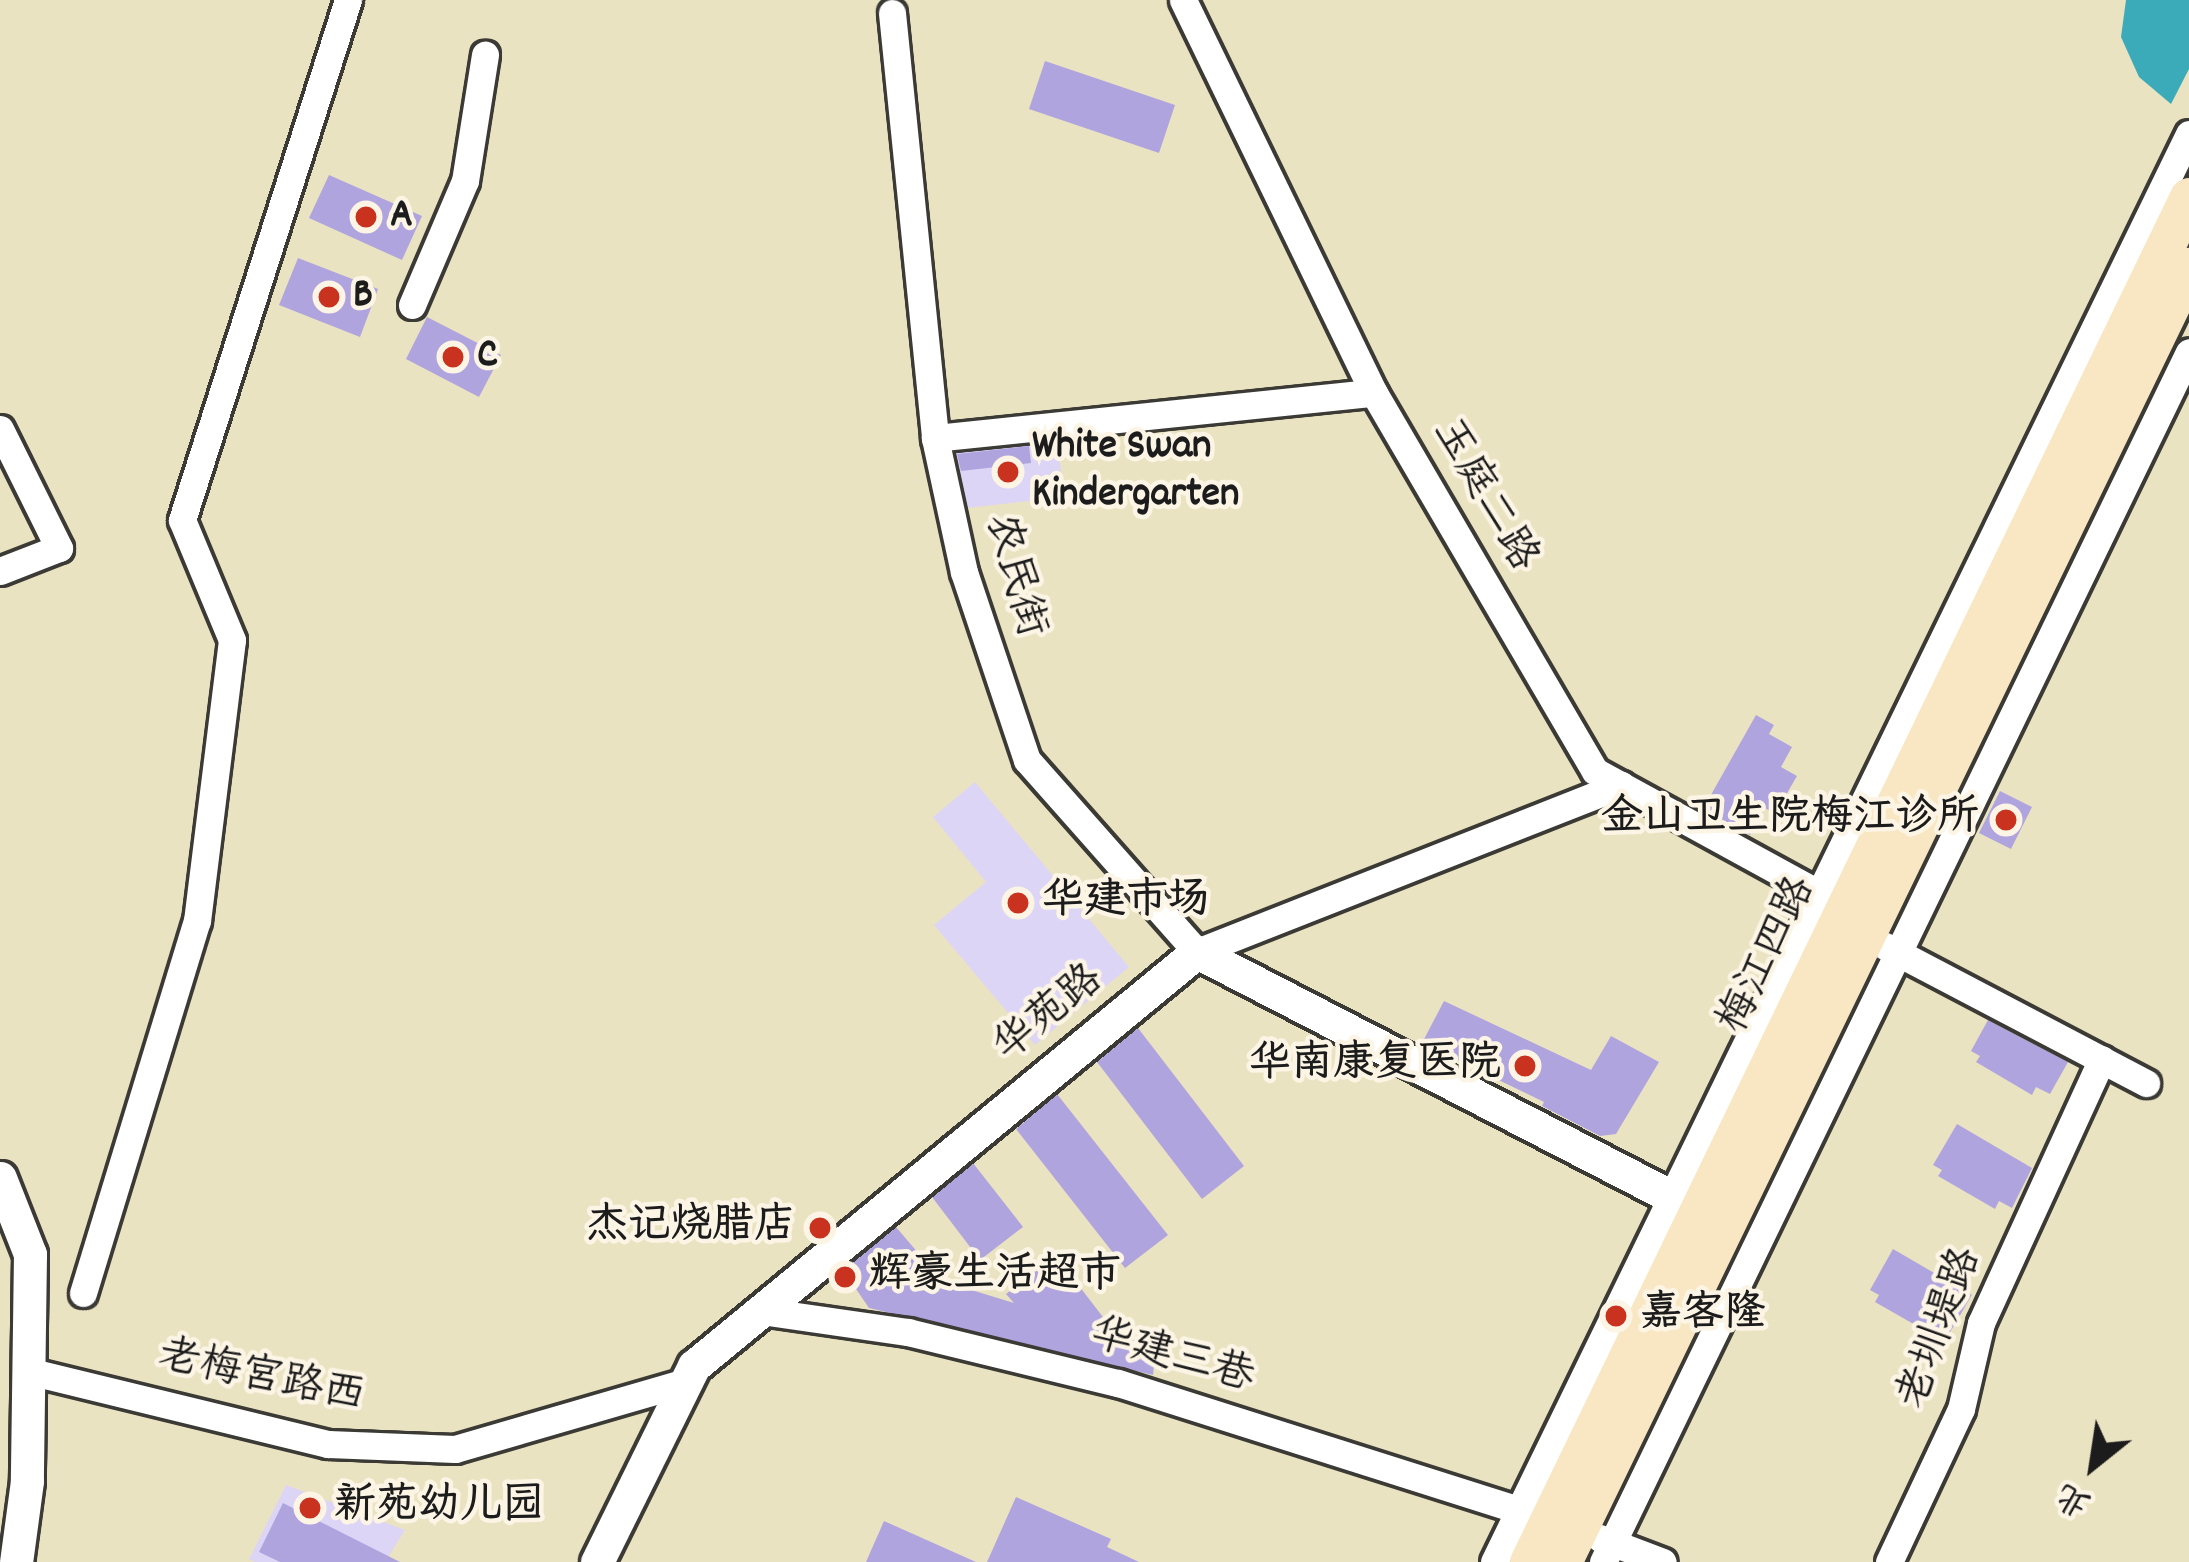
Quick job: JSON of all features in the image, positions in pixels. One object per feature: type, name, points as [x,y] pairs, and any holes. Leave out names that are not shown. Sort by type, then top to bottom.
[{"type":"main road","name":"梅江四路","points":[[1529,1562],[2189,197]]},
{"type":"main road","name":"梅江四路","points":[[1562,1562],[2189,267]]},
{"type":"street","points":[[83,1293],[200,898],[232,640],[182,520],[348,0]]},
{"type":"street","name":"玉庭二路","points":[[1184,0],[1375,393],[1595,771],[1842,915],[2146,1083]]},
{"type":"street","name":"农民街","points":[[892,14],[935,438],[964,572],[1028,760],[1197,952]]},
{"type":"street","points":[[412,304],[465,181],[485,56]]},
{"type":"street","points":[[1494,1562],[2189,134]]},
{"type":"street","points":[[1603,1562],[2189,352]]},
{"type":"street","points":[[935,438],[1375,393]]},
{"type":"street","points":[[0,428],[59,548],[0,571]]},
{"type":"street","points":[[1197,952],[1621,785]]},
{"type":"street","points":[[1197,952],[1699,1211]]},
{"type":"street","name":"华苑路","points":[[597,1562],[694,1366],[1197,952]]},
{"type":"street","name":"老圳堤路","points":[[1889,1562],[1961,1409],[1981,1323],[2102,1059]]},
{"type":"street","points":[[0,1178],[30,1254],[27,1481],[16,1562]]},
{"type":"street","name":"华建三巷","points":[[761,1311],[908,1332],[1118,1383],[1550,1520],[1664,1562]]},
{"type":"street","name":"老梅宮路西","points":[[28,1371],[328,1444],[455,1449],[686,1382]]},
{"type":"shaded area","name":"White Swan Kindergarten","points":[[1057,436],[1064,497],[958,509],[951,447]]},
{"type":"shaded area","name":"华建市场","points":[[975,782],[1129,967],[1035,1045],[934,925],[986,882],[933,817]]},
{"type":"shaded area","name":"新苑幼儿园","points":[[286,1485],[405,1530],[385,1562],[255,1562],[249,1559]]},
{"type":"water","points":[[2126,0],[2189,0],[2189,69],[2171,104],[2139,77],[2121,37]]},
{"type":"building","points":[[1045,61],[1175,105],[1159,153],[1029,109]]},
{"type":"building","name":"A","points":[[329,175],[422,216],[402,260],[309,218]]},
{"type":"building","name":"B","points":[[298,258],[378,289],[360,337],[279,305]]},
{"type":"building","name":"C","points":[[427,317],[501,355],[479,397],[406,359]]},
{"type":"building","points":[[1029,446],[1031,463],[961,471],[957,454]]},
{"type":"building","points":[[1756,715],[1774,725],[1769,734],[1792,747],[1781,767],[1797,776],[1775,814],[1765,808],[1750,835],[1703,809]]},
{"type":"building","name":"金山卫生院梅江诊所","points":[[2000,791],[2032,807],[2011,849],[1979,833]]},
{"type":"building","name":"华南康复医院","points":[[1444,1001],[1591,1070],[1611,1036],[1659,1062],[1616,1134],[1600,1136],[1542,1106],[1544,1102],[1422,1043]]},
{"type":"building","points":[[1988,1020],[2068,1062],[2050,1094],[2036,1087],[2032,1095],[1976,1062],[1980,1056],[1971,1051]]},
{"type":"building","points":[[1138,1028],[1244,1166],[1202,1199],[1097,1062]]},
{"type":"building","points":[[1057,1094],[1168,1235],[1125,1268],[1016,1129]]},
{"type":"building","points":[[1957,1124],[2032,1168],[2012,1208],[1999,1201],[1995,1209],[1938,1176],[1942,1170],[1933,1165]]},
{"type":"building","points":[[973,1163],[1023,1227],[980,1260],[932,1197]]},
{"type":"building","points":[[896,1227],[942,1281],[1014,1303],[1006,1294],[1056,1256],[1116,1334],[1156,1346],[1153,1375],[869,1308],[852,1283],[851,1264]]},
{"type":"building","points":[[1893,1249],[1972,1295],[1949,1334],[1936,1327],[1931,1334],[1875,1302],[1879,1295],[1870,1290]]},
{"type":"building","points":[[1016,1497],[1111,1539],[1107,1547],[1139,1562],[987,1562]]},
{"type":"building","points":[[283,1503],[400,1562],[280,1562],[259,1552]]},
{"type":"building","points":[[884,1521],[976,1562],[866,1562]]},
{"type":"place","name":"A","points":[[366,217]]},
{"type":"place","name":"B","points":[[329,297]]},
{"type":"place","name":"C","points":[[453,357]]},
{"type":"place","name":"White Swan Kindergarten","points":[[1008,472]]},
{"type":"place","name":"金山卫生院梅江诊所","points":[[2006,820]]},
{"type":"place","name":"华建市场","points":[[1018,903]]},
{"type":"place","name":"华南康复医院","points":[[1525,1066]]},
{"type":"place","name":"杰记烧腊店","points":[[820,1228]]},
{"type":"place","name":"辉豪生活超市","points":[[845,1277]]},
{"type":"place","name":"嘉客隆","points":[[1616,1316]]},
{"type":"place","name":"新苑幼儿园","points":[[310,1508]]}]
